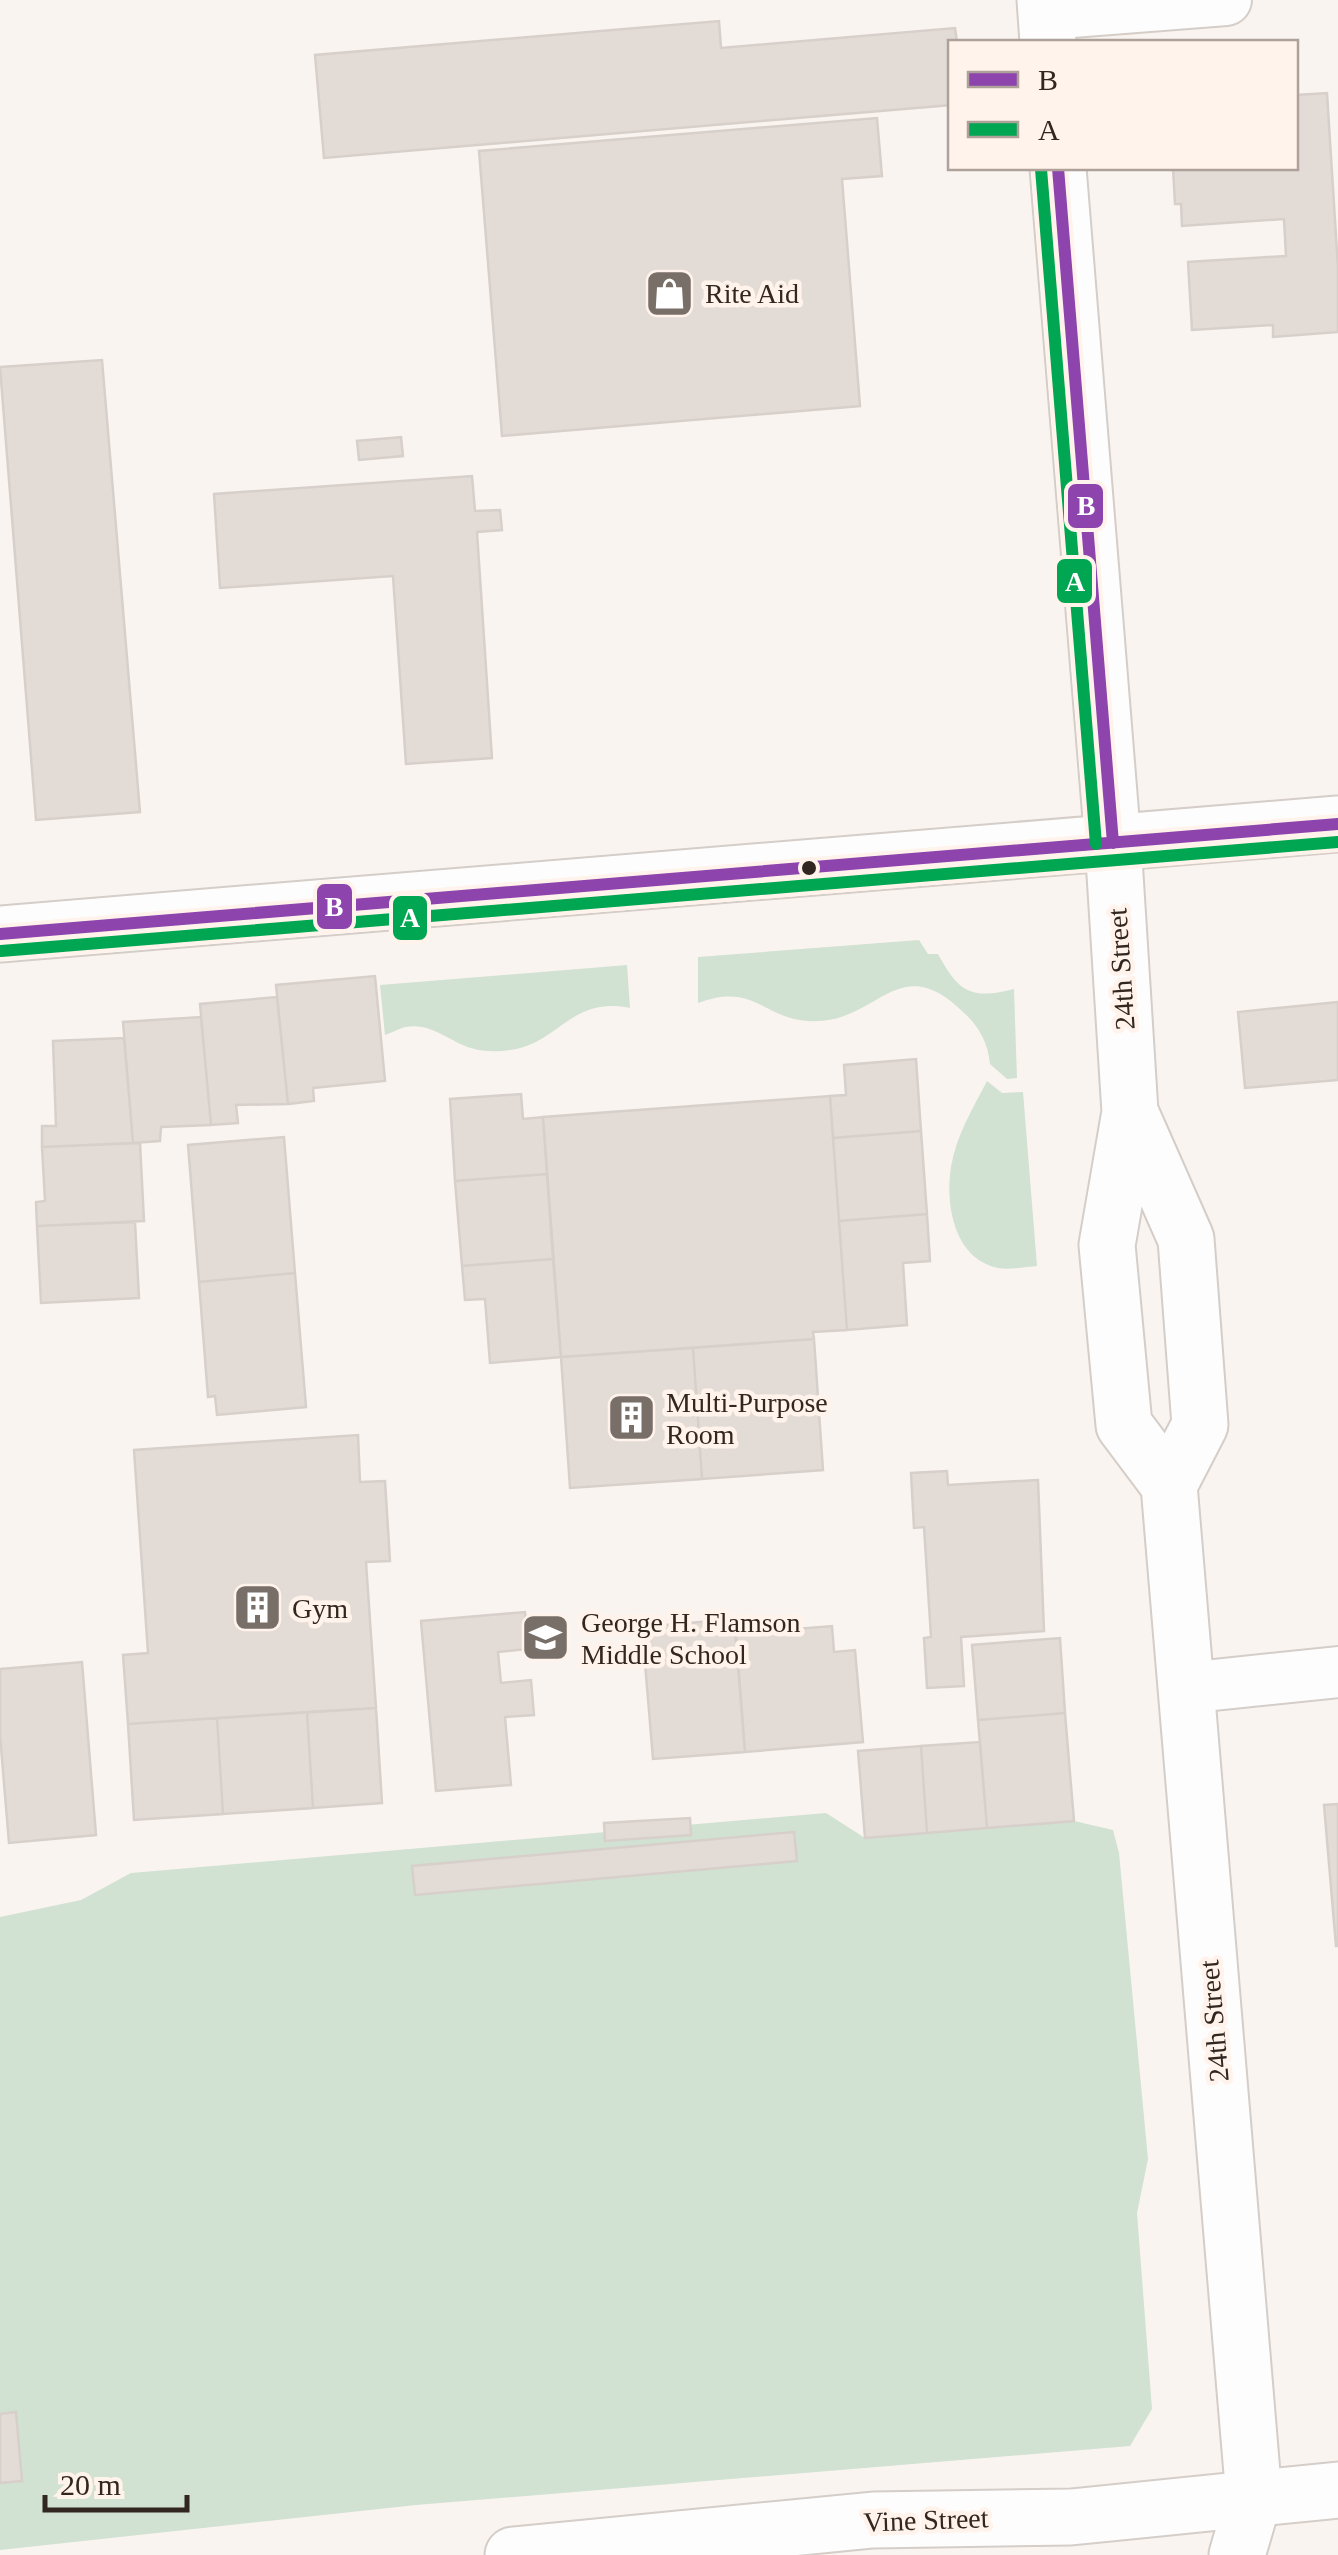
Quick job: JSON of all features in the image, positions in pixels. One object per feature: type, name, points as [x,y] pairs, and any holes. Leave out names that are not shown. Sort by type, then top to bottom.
[{"type":"main road","name":"24th Street","points":[[1058,170],[1113,843],[1130,1112],[1107,1245],[1124,1425],[1169,1485]]},
{"type":"main road","points":[[0,934],[1338,824]]},
{"type":"main road","name":"24th Street","points":[[1130,1112],[1186,1239],[1200,1425],[1169,1485],[1254,2497],[1237,2555]]},
{"type":"main road","name":"Vine Street","points":[[514,2555],[873,2520],[1071,2517],[1338,2490]]},
{"type":"street","points":[[1046,19],[1226,0]]},
{"type":"street","points":[[1185,1688],[1338,1672]]},
{"type":"green space","points":[[919,940],[928,954],[938,954],[967,990],[987,994],[1014,989],[1017,1078],[1007,1079],[990,1064],[981,1034],[962,1011],[939,994],[920,987],[886,994],[852,1013],[808,1021],[792,1019],[745,999],[717,998],[698,1003],[698,957]]},
{"type":"green space","points":[[627,965],[630,1008],[610,1006],[579,1014],[527,1046],[505,1051],[480,1050],[415,1026],[385,1035],[380,985]]},
{"type":"green space","points":[[987,1081],[1002,1093],[1023,1092],[1037,1266],[1003,1269],[983,1263],[971,1254],[956,1228],[949,1182],[953,1156]]},
{"type":"green space","points":[[826,1813],[865,1838],[1074,1821],[1113,1830],[1119,1853],[1148,2159],[1137,2213],[1152,2409],[1130,2446],[416,2505],[0,2550],[0,1917],[81,1900],[131,1873]]},
{"type":"building","points":[[719,21],[721,48],[955,28],[957,40],[948,40],[948,105],[324,158],[315,55]]},
{"type":"building","points":[[1327,93],[1338,332],[1273,337],[1273,325],[1192,330],[1188,262],[1286,256],[1284,219],[1182,226],[1181,204],[1175,204],[1173,170],[1298,170],[1298,95]]},
{"type":"building","name":"Rite Aid","points":[[877,118],[882,176],[842,179],[860,406],[502,436],[479,151]]},
{"type":"building","points":[[102,360],[140,812],[36,820],[0,367]]},
{"type":"building","points":[[401,437],[403,456],[359,460],[357,441]]},
{"type":"building","points":[[472,476],[475,511],[500,510],[502,530],[477,532],[492,758],[406,764],[393,576],[220,588],[214,494]]},
{"type":"building","points":[[375,976],[385,1081],[313,1088],[314,1101],[288,1104],[276,985]]},
{"type":"building","points":[[277,997],[288,1104],[236,1105],[238,1123],[211,1125],[200,1004]]},
{"type":"building","points":[[1338,1002],[1338,1080],[1245,1088],[1238,1012]]},
{"type":"building","points":[[201,1017],[211,1125],[161,1127],[160,1141],[133,1143],[123,1022]]},
{"type":"building","points":[[124,1038],[133,1143],[42,1147],[42,1126],[56,1126],[53,1041]]},
{"type":"building","points":[[916,1059],[921,1131],[833,1138],[830,1096],[846,1095],[844,1065]]},
{"type":"building","points":[[521,1094],[523,1119],[543,1117],[547,1174],[455,1181],[450,1099]]},
{"type":"building","points":[[830,1096],[847,1330],[813,1332],[814,1339],[561,1357],[543,1117]]},
{"type":"building","points":[[921,1131],[927,1214],[839,1221],[833,1138]]},
{"type":"building","points":[[284,1137],[295,1273],[199,1282],[188,1145]]},
{"type":"building","points":[[140,1143],[144,1221],[37,1226],[36,1202],[45,1201],[42,1147]]},
{"type":"building","points":[[547,1174],[553,1259],[462,1266],[455,1181]]},
{"type":"building","points":[[927,1214],[930,1261],[903,1263],[907,1325],[847,1330],[839,1221]]},
{"type":"building","points":[[135,1222],[139,1298],[41,1303],[37,1226]]},
{"type":"building","points":[[553,1259],[561,1357],[490,1363],[485,1299],[465,1300],[462,1266]]},
{"type":"building","points":[[295,1273],[306,1407],[217,1415],[215,1396],[208,1397],[199,1282]]},
{"type":"building","points":[[814,1339],[823,1470],[702,1479],[693,1348]]},
{"type":"building","name":"Multi-Purpose Room","points":[[693,1348],[702,1479],[570,1488],[561,1357]]},
{"type":"building","name":"Gym","points":[[358,1435],[360,1482],[385,1481],[390,1561],[366,1562],[376,1708],[128,1724],[123,1655],[148,1653],[134,1450]]},
{"type":"building","points":[[947,1471],[948,1485],[1038,1480],[1044,1631],[961,1637],[964,1686],[927,1688],[924,1638],[931,1637],[924,1527],[914,1528],[911,1473]]},
{"type":"building","points":[[525,1612],[528,1649],[498,1652],[501,1683],[531,1680],[534,1715],[505,1717],[511,1785],[436,1791],[421,1621]]},
{"type":"building","points":[[734,1619],[745,1752],[653,1759],[642,1627]]},
{"type":"building","points":[[832,1626],[834,1652],[855,1650],[863,1742],[745,1752],[736,1634]]},
{"type":"building","points":[[1060,1638],[1065,1713],[978,1720],[972,1645]]},
{"type":"building","points":[[82,1662],[96,1835],[9,1843],[0,1735],[0,1669]]},
{"type":"building","points":[[376,1708],[382,1803],[313,1808],[307,1712]]},
{"type":"building","points":[[307,1712],[313,1808],[223,1814],[217,1718]]},
{"type":"building","points":[[1065,1713],[1074,1821],[987,1828],[978,1720]]},
{"type":"building","points":[[217,1718],[223,1814],[134,1820],[128,1724]]},
{"type":"building","points":[[980,1742],[987,1828],[927,1833],[921,1746]]},
{"type":"building","points":[[921,1746],[927,1833],[865,1838],[858,1751]]},
{"type":"building","points":[[1338,1804],[1338,1946],[1336,1946],[1324,1805]]},
{"type":"building","points":[[690,1818],[691,1835],[605,1841],[604,1823]]},
{"type":"building","points":[[794,1832],[797,1861],[415,1895],[412,1866]]},
{"type":"building","points":[[16,2412],[22,2481],[0,2483],[0,2414]]},
{"type":"transit line","name":"A","points":[[1041,170],[1096,844]]},
{"type":"transit line","name":"B","points":[[1058,170],[1113,843]]},
{"type":"transit line","name":"B","points":[[0,934],[1338,824]]},
{"type":"transit line","name":"A","points":[[1,951],[1338,842]]},
{"type":"place","name":"Rite Aid","points":[[670,293]]},
{"type":"place","name":"Multi-Purpose Room","points":[[631,1418]]},
{"type":"place","name":"Gym","points":[[257,1608]]},
{"type":"place","name":"George H. Flamson Middle School","points":[[546,1638]]}]
